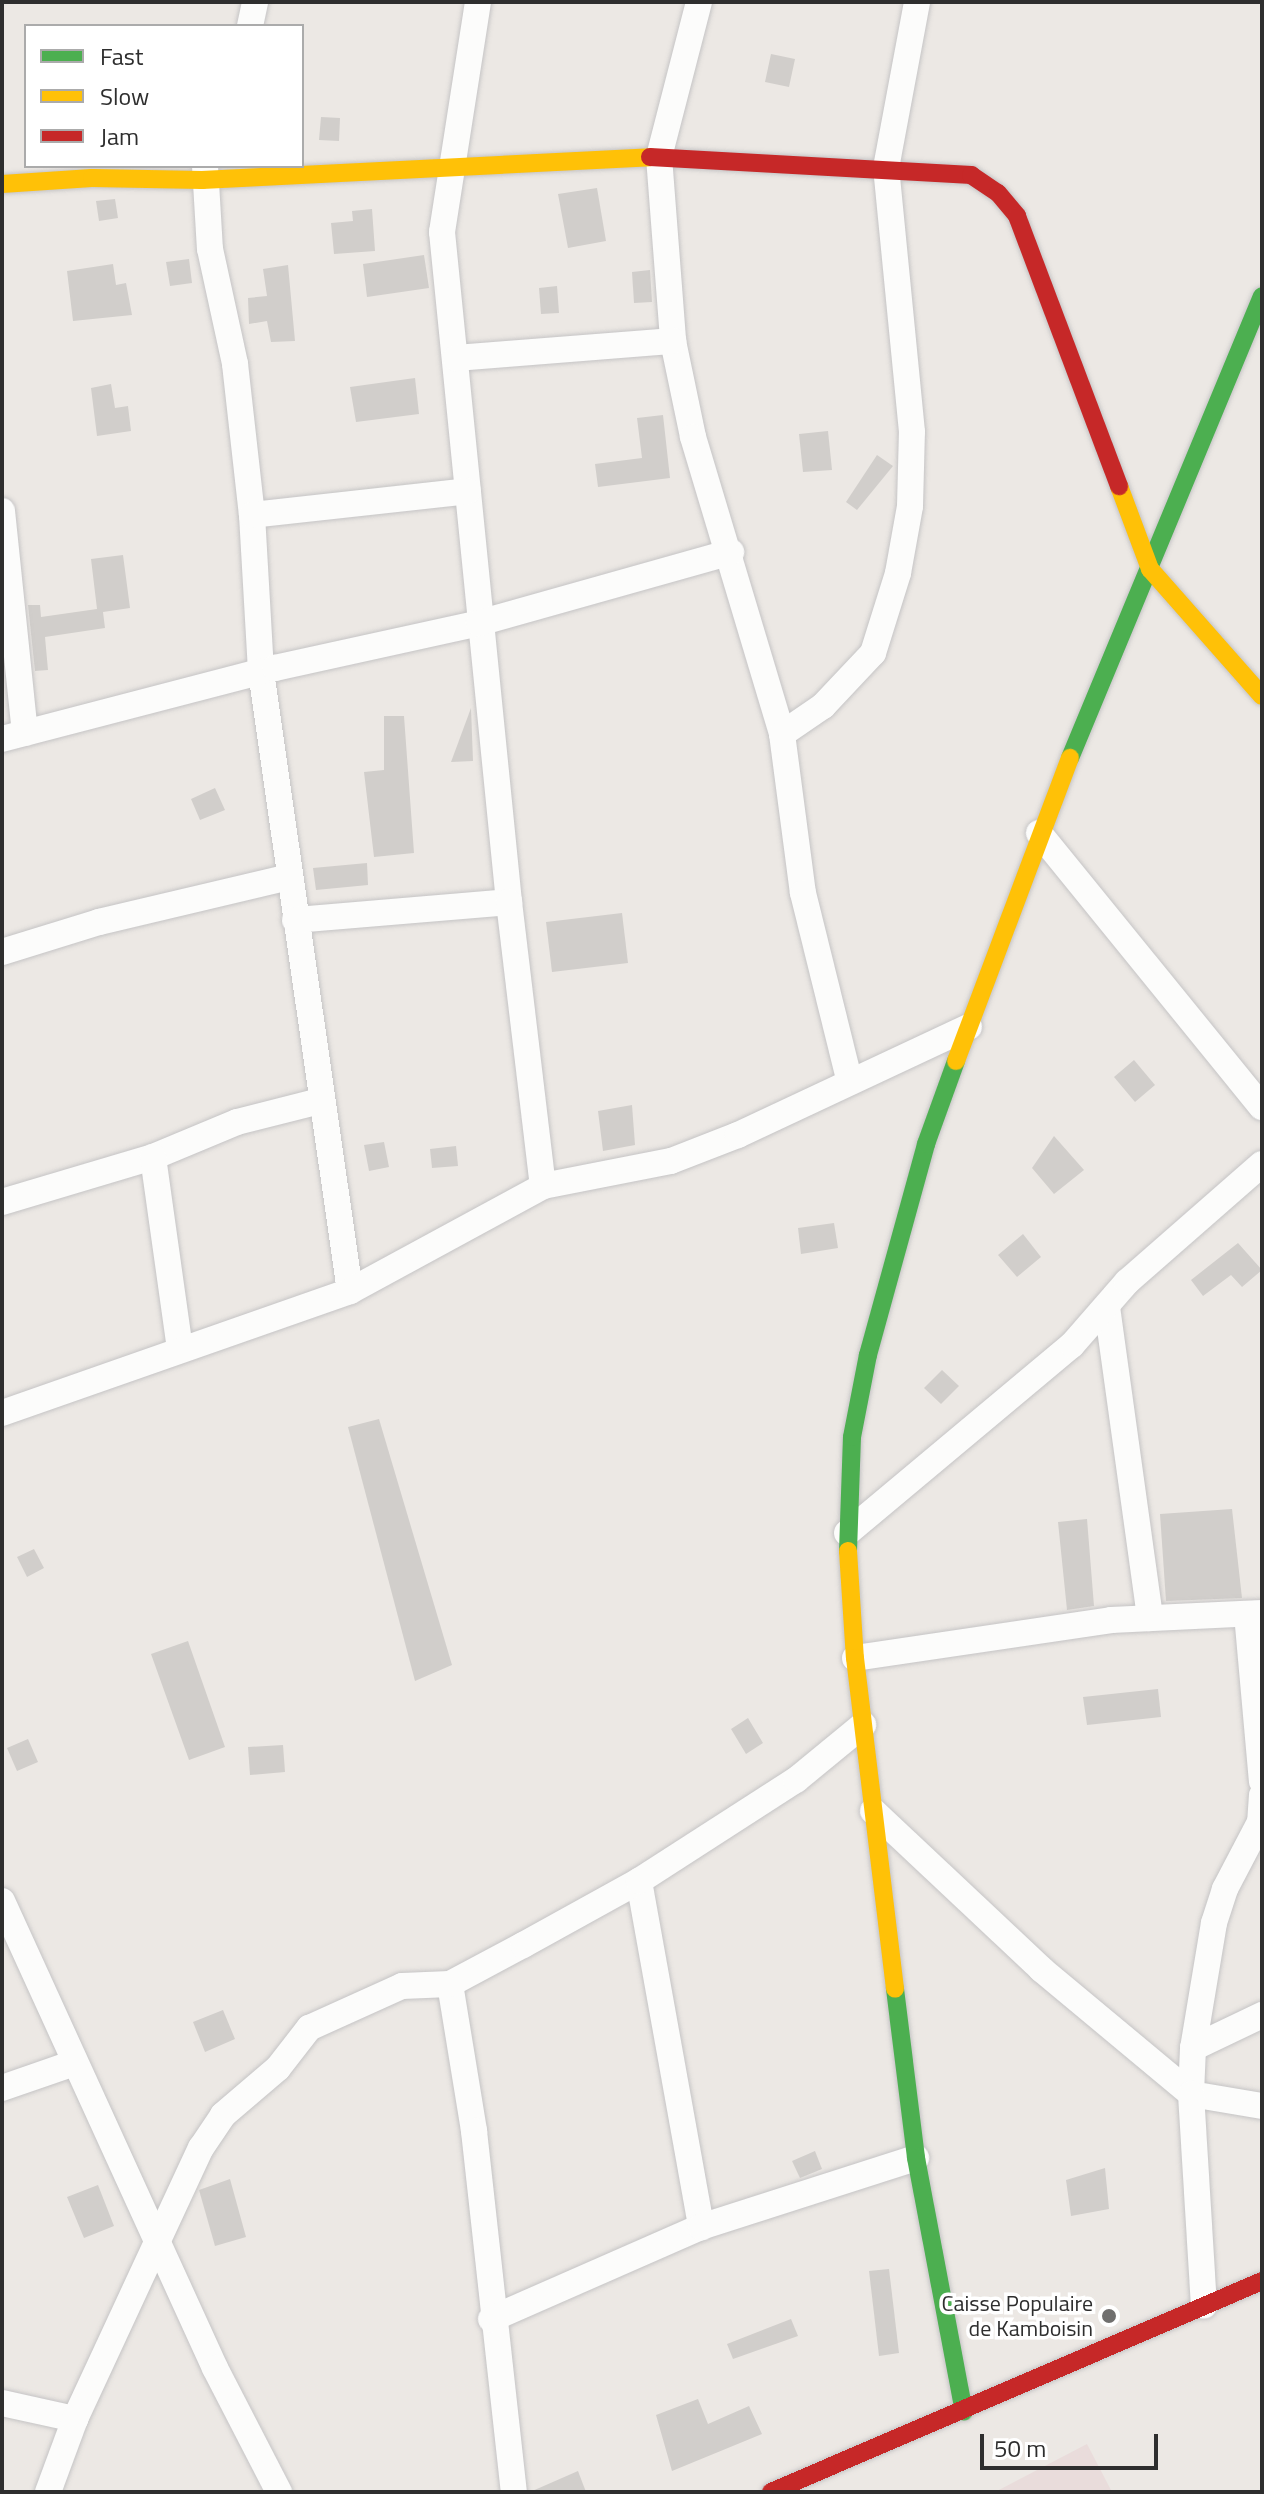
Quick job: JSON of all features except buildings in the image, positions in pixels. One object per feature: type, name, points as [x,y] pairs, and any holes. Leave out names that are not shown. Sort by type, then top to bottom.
[{"type":"street","points":[[250,24],[255,2]]},
{"type":"street","points":[[478,2],[442,232],[479,623],[543,1186]]},
{"type":"street","points":[[699,2],[659,157],[673,341],[693,437],[731,552],[782,734],[803,893],[849,1079]]},
{"type":"street","points":[[782,734],[823,706],[873,653],[903,547],[910,506],[912,432],[886,168],[914,3]]},
{"type":"street","points":[[2,184],[203,173],[659,157],[971,175],[998,193],[1017,216],[1150,569],[1262,696]]},
{"type":"street","points":[[203,173],[210,249],[235,364],[252,515],[261,672],[320,1101],[350,1291]]},
{"type":"street","points":[[964,2412],[916,2158],[855,1658],[847,1533],[852,1437],[868,1355],[926,1144],[1039,833],[1262,296]]},
{"type":"street","points":[[456,358],[673,341]]},
{"type":"street","points":[[252,515],[468,491]]},
{"type":"street","points":[[2,511],[14,736],[261,672],[479,623],[731,552]]},
{"type":"street","points":[[1039,833],[1262,1107]]},
{"type":"street","points":[[2,952],[99,922],[289,877]]},
{"type":"street","points":[[295,920],[509,902]]},
{"type":"street","points":[[2,1413],[83,1389],[180,1349],[350,1291],[543,1186],[671,1161],[738,1135],[849,1079],[969,1027]]},
{"type":"street","points":[[2,1202],[153,1157],[237,1122],[320,1101]]},
{"type":"street","points":[[153,1157],[180,1349]]},
{"type":"street","points":[[847,1533],[1007,1402],[1107,1307],[1147,1264],[1262,1164]]},
{"type":"street","points":[[1107,1307],[1150,1618]]},
{"type":"street","points":[[855,1658],[1150,1618],[1254,1614],[1262,1781]]},
{"type":"street","points":[[48,2492],[75,2419],[201,2148],[223,2115],[278,2068],[309,2028],[402,1986],[450,1984],[639,1881],[796,1780],[863,1725]]},
{"type":"street","points":[[1204,2306],[1191,2094],[1193,2048],[1214,1923],[1225,1889],[1260,1822],[1262,1795]]},
{"type":"street","points":[[873,1811],[1041,1969],[1191,2094],[1262,2106]]},
{"type":"street","points":[[639,1881],[701,2227]]},
{"type":"street","points":[[2,1901],[215,2368],[279,2492]]},
{"type":"street","points":[[450,1984],[474,2131],[491,2319],[514,2492]]},
{"type":"street","points":[[1193,2048],[1262,2015]]},
{"type":"street","points":[[2,2088],[74,2063]]},
{"type":"street","points":[[491,2319],[701,2227],[916,2158]]},
{"type":"street","points":[[771,2492],[964,2412],[1262,2281]]},
{"type":"street","points":[[2,2403],[75,2419]]},
{"type":"shaded area","points":[[1087,2444],[1112,2492],[995,2492]]},
{"type":"traffic: fast","points":[[1070,758],[1262,296]]},
{"type":"traffic: fast","points":[[848,1551],[852,1437],[868,1355],[926,1144],[956,1061]]},
{"type":"traffic: fast","points":[[895,1989],[916,2158],[964,2412]]},
{"type":"traffic: slow","points":[[2,184],[92,178],[202,180],[650,157]]},
{"type":"traffic: slow","points":[[1119,486],[1150,569],[1262,696]]},
{"type":"traffic: slow","points":[[956,1061],[1070,758]]},
{"type":"traffic: slow","points":[[848,1551],[855,1658],[895,1989]]},
{"type":"traffic: jam","points":[[650,157],[971,175],[998,193],[1017,216],[1119,486]]},
{"type":"traffic: jam","points":[[771,2492],[1262,2281]]},
{"type":"place","name":"Caisse Populaire de Kamboisin","points":[[1109,2316]]}]
